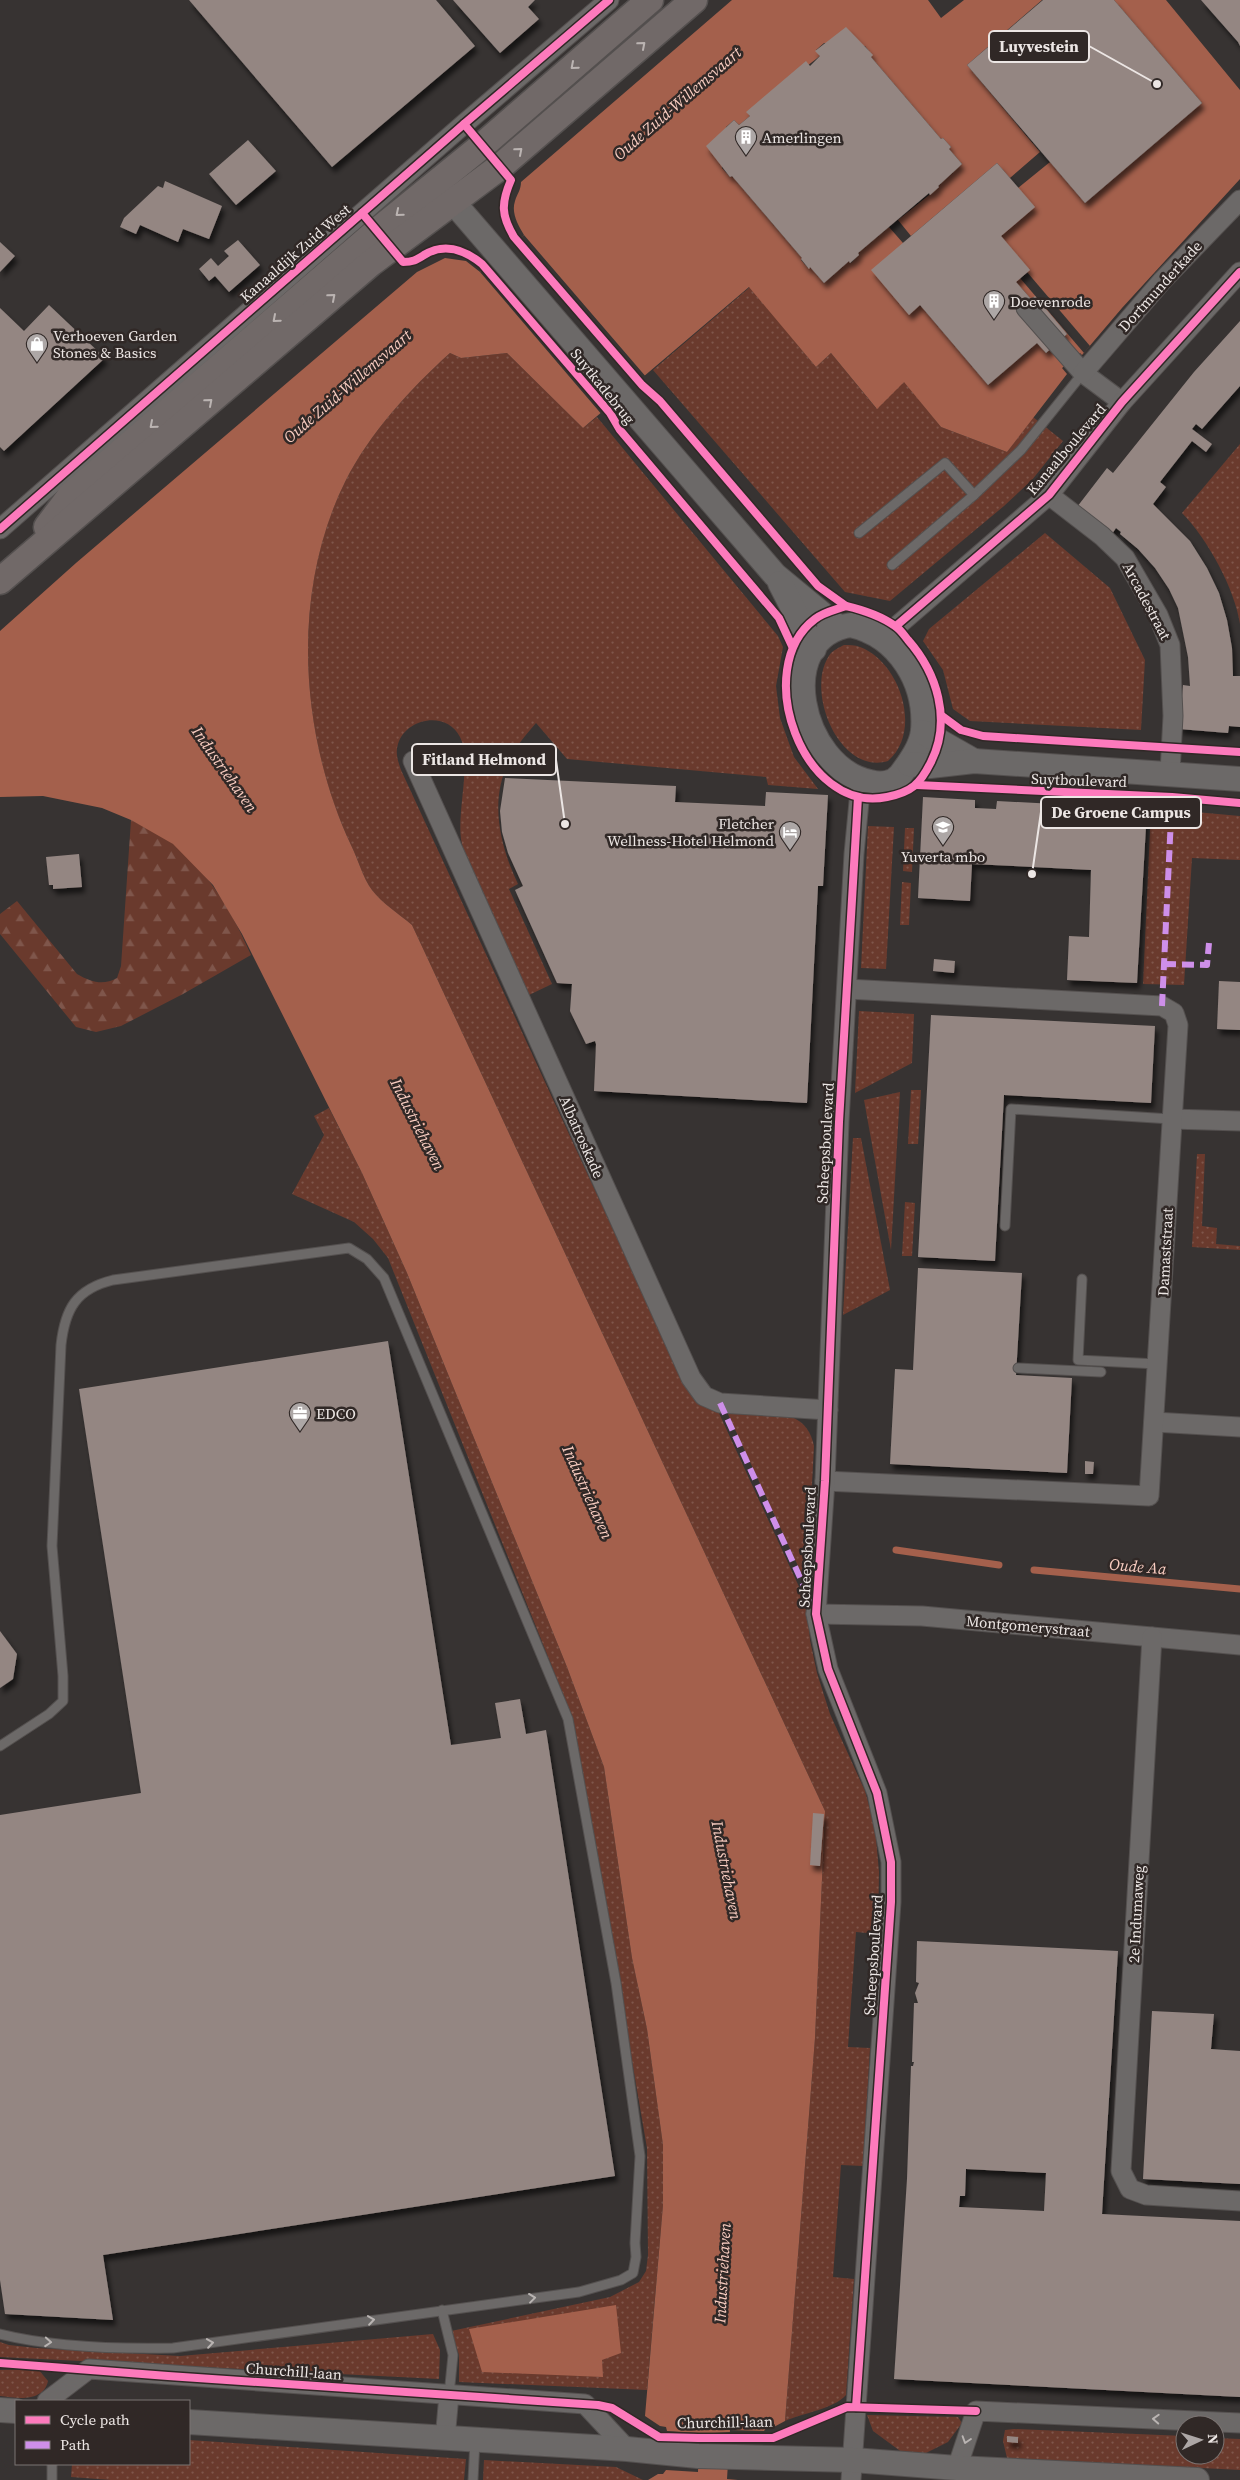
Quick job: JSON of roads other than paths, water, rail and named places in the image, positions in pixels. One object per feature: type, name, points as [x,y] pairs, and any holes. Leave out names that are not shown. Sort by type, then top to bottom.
[{"type":"main road","points":[[8,574],[71,495],[436,182],[483,145],[650,0]]},
{"type":"main road","points":[[8,574],[371,263],[501,166],[694,0]]},
{"type":"street","name":"Kanaaldijk Zuid West","points":[[0,529],[464,124],[610,0]]},
{"type":"street","name":"Suytkadebrug","points":[[436,182],[775,575],[838,627]]},
{"type":"street","name":"Dortmunderkade","points":[[1077,367],[1240,200]]},
{"type":"street","name":"Kanaalboulevard","points":[[883,638],[1049,496],[1122,402],[1240,272]]},
{"type":"street","points":[[1026,308],[1077,367],[1122,402]]},
{"type":"street","name":"Arcadestraat","points":[[1049,496],[1102,536],[1125,558],[1158,615],[1170,645],[1171,653],[1173,716],[1170,773]]},
{"type":"street","name":"Suytkadebrug","points":[[775,575],[814,649]]},
{"type":"street","points":[[851,626],[865,629],[883,638],[901,655],[912,673],[922,702],[923,732],[909,764],[898,778],[880,785],[861,781],[834,765],[815,737],[806,718],[802,701],[806,664],[814,649],[825,636],[838,627],[851,626]]},
{"type":"street","name":"Suytboulevard","points":[[923,732],[974,761]]},
{"type":"street","name":"Albatroskade","points":[[413,761],[692,1378],[704,1396],[720,1403],[828,1410]]},
{"type":"street","name":"Suytboulevard","points":[[909,764],[930,766],[974,761],[1240,779]]},
{"type":"street","name":"Scheepsboulevard","points":[[852,2470],[891,1902],[891,1862],[877,1793],[828,1669],[816,1614],[825,1481],[854,854],[861,781]]},
{"type":"street","name":"Damaststraat","points":[[825,1481],[1149,1496],[1178,1025],[1174,1013],[1162,1006],[847,990]]},
{"type":"street","points":[[1171,1118],[1240,1121]]},
{"type":"street","points":[[1154,1422],[1240,1427]]},
{"type":"street","name":"Montgomerystraat","points":[[816,1614],[922,1616],[1240,1645]]},
{"type":"street","name":"2e Indumaweg","points":[[1152,1637],[1121,2171],[1130,2189],[1146,2195],[1240,2201]]},
{"type":"street","name":"Churchill-laan","points":[[49,2400],[89,2369],[586,2404],[627,2449]]},
{"type":"street","points":[[445,2439],[449,2395]]},
{"type":"street","points":[[0,2410],[15,2411]]},
{"type":"street","points":[[957,2468],[976,2411],[1240,2423]]},
{"type":"street","name":"Churchill-laan","points":[[190,2422],[627,2449],[852,2470],[957,2468],[1197,2480]]},
{"type":"lane","points":[[892,565],[974,495],[1021,450],[1077,367]]},
{"type":"lane","points":[[859,533],[945,463],[974,495]]},
{"type":"lane","points":[[1005,1226],[1011,1109],[1171,1118]]},
{"type":"lane","points":[[0,1746],[49,1714],[62,1701],[64,1676],[52,1546],[61,1345],[64,1321],[72,1305],[81,1294],[96,1284],[113,1280],[349,1248],[367,1259],[384,1278],[568,1719],[616,1983],[640,2156],[635,2243],[636,2257],[632,2273],[621,2280],[579,2292],[173,2348],[143,2349],[25,2340],[0,2334]]},
{"type":"lane","points":[[1082,1279],[1078,1360],[1158,1364]]},
{"type":"lane","points":[[1018,1368],[1101,1372]]},
{"type":"lane","points":[[442,2310],[453,2355],[449,2395]]},
{"type":"lane","points":[[473,2480],[475,2440]]},
{"type":"lane","points":[[52,2465],[52,2480]]},
{"type":"water","points":[[732,0],[928,0],[941,18],[964,0],[1042,0],[967,65],[1040,152],[1010,178],[997,163],[911,236],[898,220],[939,187],[962,164],[949,149],[951,147],[943,138],[941,139],[871,57],[872,55],[865,46],[824,43],[816,50],[820,56],[747,112],[750,116],[739,125],[734,120],[726,127],[722,168],[730,177],[732,176],[802,258],[801,260],[824,283],[849,261],[851,263],[859,255],[858,253],[889,227],[903,243],[909,314],[920,305],[988,385],[1037,343],[1046,353],[1067,334],[1035,297],[1031,299],[1016,282],[1001,236],[1018,188],[1050,162],[1085,203],[1202,103],[1114,0],[1166,0],[1240,90],[1240,179],[1122,308],[1082,355],[1080,353],[1062,368],[1067,374],[1007,452],[941,427],[904,382],[877,409],[831,353],[816,367],[749,287],[583,428],[507,353],[461,358],[450,353],[420,382],[378,430],[345,482],[327,525],[316,570],[309,617],[308,664],[312,712],[321,758],[334,803],[363,874],[372,890],[412,925],[825,1811],[815,2038],[785,2421],[772,2428],[766,2428],[764,2431],[730,2430],[727,2479],[738,2480],[648,2480],[658,2474],[663,2474],[666,2470],[698,2472],[699,2433],[667,2431],[666,2427],[660,2426],[645,2416],[663,2205],[663,2145],[647,2029],[632,1958],[604,1767],[567,1667],[407,1273],[362,1173],[242,934],[213,885],[173,844],[131,820],[102,808],[43,796],[0,797],[0,631],[76,563],[417,272],[445,258],[466,261],[480,272],[524,235],[517,223],[514,210],[521,182]]},
{"type":"water","points":[[616,2305],[621,2353],[602,2360],[603,2377],[482,2372],[469,2329]]},
{"type":"waterway","name":"Oude Aa","points":[[896,1550],[999,1565]]},
{"type":"waterway","name":"Oude Aa","points":[[1034,1570],[1240,1589]]},
{"type":"place","name":"Luyvestein","points":[[1157,84]]},
{"type":"place","name":"Amerlingen","points":[[746,156]]},
{"type":"place","name":"Doevenrode","points":[[994,320]]},
{"type":"place","name":"Verhoeven Garden Stones & Basics","points":[[37,363]]},
{"type":"place","name":"Fitland Helmond","points":[[565,824]]},
{"type":"place","name":"Yuverta mbo","points":[[943,846]]},
{"type":"place","name":"Fletcher Wellness-Hotel Helmond","points":[[790,851]]},
{"type":"place","name":"De Groene Campus","points":[[1032,874]]},
{"type":"place","name":"EDCO","points":[[300,1432]]},
{"type":"water label","name":"Oude Zuid-Willemsvaart","points":[[677,103]]},
{"type":"water label","name":"Oude Zuid-Willemsvaart","points":[[347,386]]},
{"type":"water label","name":"Industriehaven","points":[[225,769]]},
{"type":"water label","name":"Industriehaven","points":[[418,1124]]},
{"type":"water label","name":"Industriehaven","points":[[588,1492]]},
{"type":"water label","name":"Industriehaven","points":[[727,1870]]},
{"type":"water label","name":"Industriehaven","points":[[722,2273]]}]
